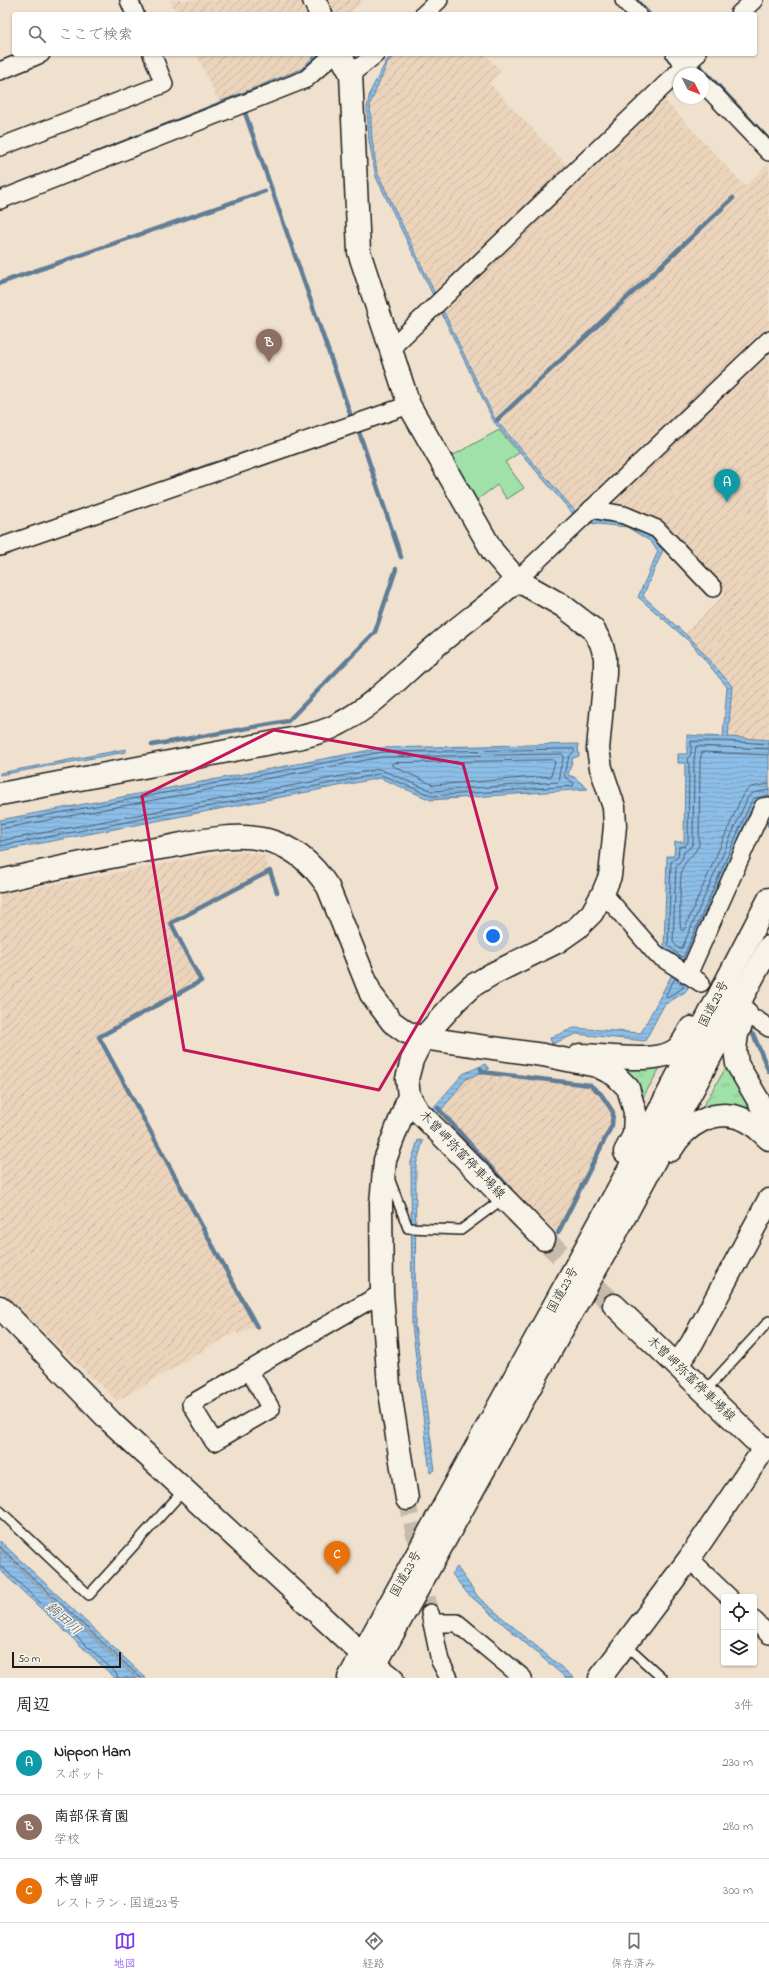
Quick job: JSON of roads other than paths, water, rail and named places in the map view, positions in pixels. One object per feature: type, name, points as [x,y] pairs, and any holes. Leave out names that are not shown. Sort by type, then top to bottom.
[{"type":"main road","points":[[314,0],[320,12]]},
{"type":"main road","points":[[341,56],[351,74]]},
{"type":"main road","name":"木曽岬弥富停車場線","points":[[351,74],[358,252],[410,405],[493,552],[517,580],[578,616],[593,629],[601,643],[605,657],[605,673],[598,749],[601,768],[614,807],[615,826],[610,876],[603,893],[592,913],[577,928],[557,942],[492,974],[472,986],[458,998],[423,1038],[412,1060],[407,1079],[409,1096],[418,1111],[544,1239]]},
{"type":"main road","points":[[0,794],[297,738],[336,726],[351,718],[384,692],[436,646],[499,597],[517,580]]},
{"type":"main road","points":[[0,881],[100,858],[216,839],[241,837],[260,840],[286,848],[304,858],[314,867],[328,887],[371,994],[382,1011],[392,1022],[406,1032],[423,1038],[543,1055],[597,1066],[615,1075],[628,1088],[634,1112],[634,1135],[600,1202],[583,1254]]},
{"type":"main road","points":[[543,1055],[602,1055],[646,1058],[665,1055],[678,1049],[764,908]]},
{"type":"main road","name":"国道23号","points":[[368,1665],[628,1171],[764,908]]},
{"type":"main road","name":"国道23号","points":[[349,1678],[368,1665],[616,1233],[769,947]]},
{"type":"main road","points":[[769,954],[737,1034],[735,1049],[737,1064],[761,1105],[769,1126]]},
{"type":"main road","points":[[407,1499],[389,1386],[382,1293],[380,1203],[384,1164],[397,1125],[409,1096]]},
{"type":"main road","points":[[616,1233],[647,1190],[678,1138],[694,1124],[709,1117],[727,1116],[744,1119],[755,1126],[769,1139]]},
{"type":"main road","points":[[677,1365],[692,1343],[769,1200]]},
{"type":"main road","name":"木曽岬弥富停車場線","points":[[614,1305],[704,1392],[767,1449]]},
{"type":"main road","points":[[0,1307],[111,1422],[368,1665],[392,1678]]},
{"type":"main road","points":[[600,1678],[689,1559],[767,1449]]},
{"type":"street","points":[[130,0],[134,12]]},
{"type":"street","points":[[426,12],[440,0]]},
{"type":"street","points":[[624,0],[635,12]]},
{"type":"street","points":[[741,12],[754,0]]},
{"type":"street","points":[[0,70],[37,56]]},
{"type":"street","points":[[0,147],[164,84],[153,56]]},
{"type":"street","points":[[0,200],[306,79],[332,56]]},
{"type":"street","points":[[351,74],[374,56]]},
{"type":"street","points":[[391,348],[688,62]]},
{"type":"street","points":[[709,90],[769,152]]},
{"type":"street","points":[[517,580],[769,340]]},
{"type":"street","points":[[0,547],[410,405]]},
{"type":"street","points":[[586,514],[624,515],[657,529],[712,588]]},
{"type":"street","points":[[603,893],[656,954],[686,974],[763,807],[769,806]]},
{"type":"street","points":[[249,1370],[271,1409],[214,1442],[191,1404],[249,1370],[382,1293]]},
{"type":"street","points":[[689,1559],[726,1594]]},
{"type":"street","points":[[449,1678],[440,1661],[431,1618],[457,1623],[523,1678]]},
{"type":"street","points":[[757,1623],[769,1634]]},
{"type":"lane","points":[[384,1164],[414,1228],[461,1230],[504,1198]]},
{"type":"lane","points":[[704,1392],[769,1321]]},
{"type":"lane","points":[[0,1511],[89,1595],[184,1490]]},
{"type":"lane","points":[[625,1644],[662,1678]]},
{"type":"water","points":[[314,56],[318,56],[303,71],[0,192],[0,190],[301,69]]},
{"type":"water","points":[[392,56],[396,56],[388,62],[370,104],[372,139],[377,172],[495,419],[576,512],[592,519],[627,523],[650,535],[663,550],[643,596],[693,641],[732,686],[728,737],[769,740],[769,798],[756,802],[680,977],[690,985],[685,992],[664,1005],[645,1041],[576,1034],[552,1044],[550,1038],[574,1028],[641,1033],[679,961],[664,947],[667,856],[674,856],[675,842],[684,842],[685,763],[678,763],[678,754],[687,754],[687,735],[723,737],[727,687],[691,643],[638,597],[658,551],[650,541],[627,527],[588,523],[574,515],[494,422],[376,177],[369,141],[367,107],[370,92],[387,60]]},
{"type":"water","points":[[578,744],[579,756],[573,758],[568,775],[574,777],[588,789],[431,800],[380,778],[0,851],[0,820],[381,748]]},
{"type":"water","points":[[126,749],[126,752],[0,775],[0,773]]},
{"type":"water","points":[[485,1064],[489,1069],[466,1079],[438,1114],[432,1109],[463,1074]]},
{"type":"water","points":[[418,1140],[423,1141],[416,1165],[415,1326],[435,1470],[430,1473],[412,1325],[411,1162]]},
{"type":"water","points":[[0,1541],[146,1678],[138,1678],[0,1549]]},
{"type":"water","name":"鍋田川","points":[[0,1551],[136,1678],[115,1678],[0,1570]]},
{"type":"water","points":[[457,1567],[479,1598],[574,1678],[566,1678],[467,1593],[452,1574]]},
{"type":"waterway","points":[[636,0],[647,12]]},
{"type":"waterway","points":[[699,65],[769,140]]},
{"type":"waterway","points":[[244,110],[351,416]]},
{"type":"waterway","points":[[0,283],[265,191]]},
{"type":"waterway","points":[[497,420],[733,198]]},
{"type":"waterway","points":[[359,432],[401,557]]},
{"type":"waterway","points":[[180,476],[216,463]]},
{"type":"waterway","points":[[152,745],[288,721],[375,632],[396,569]]},
{"type":"waterway","points":[[257,1327],[99,1037],[201,981],[171,923],[270,871],[277,892]]},
{"type":"waterway","points":[[751,1033],[754,1036],[769,1072]]},
{"type":"waterway","points":[[481,1069],[482,1072],[590,1085],[601,1094],[613,1112],[612,1125],[558,1233]]},
{"type":"waterway","points":[[438,1108],[510,1189]]},
{"type":"tunnel","points":[[544,1239],[614,1305]]},
{"type":"tunnel","points":[[407,1499],[430,1612]]},
{"type":"place","name":"南部保育園","points":[[269,362]]},
{"type":"place","name":"Nippon Ham","points":[[727,502]]},
{"type":"place","name":"木曽岬","points":[[337,1574]]}]
